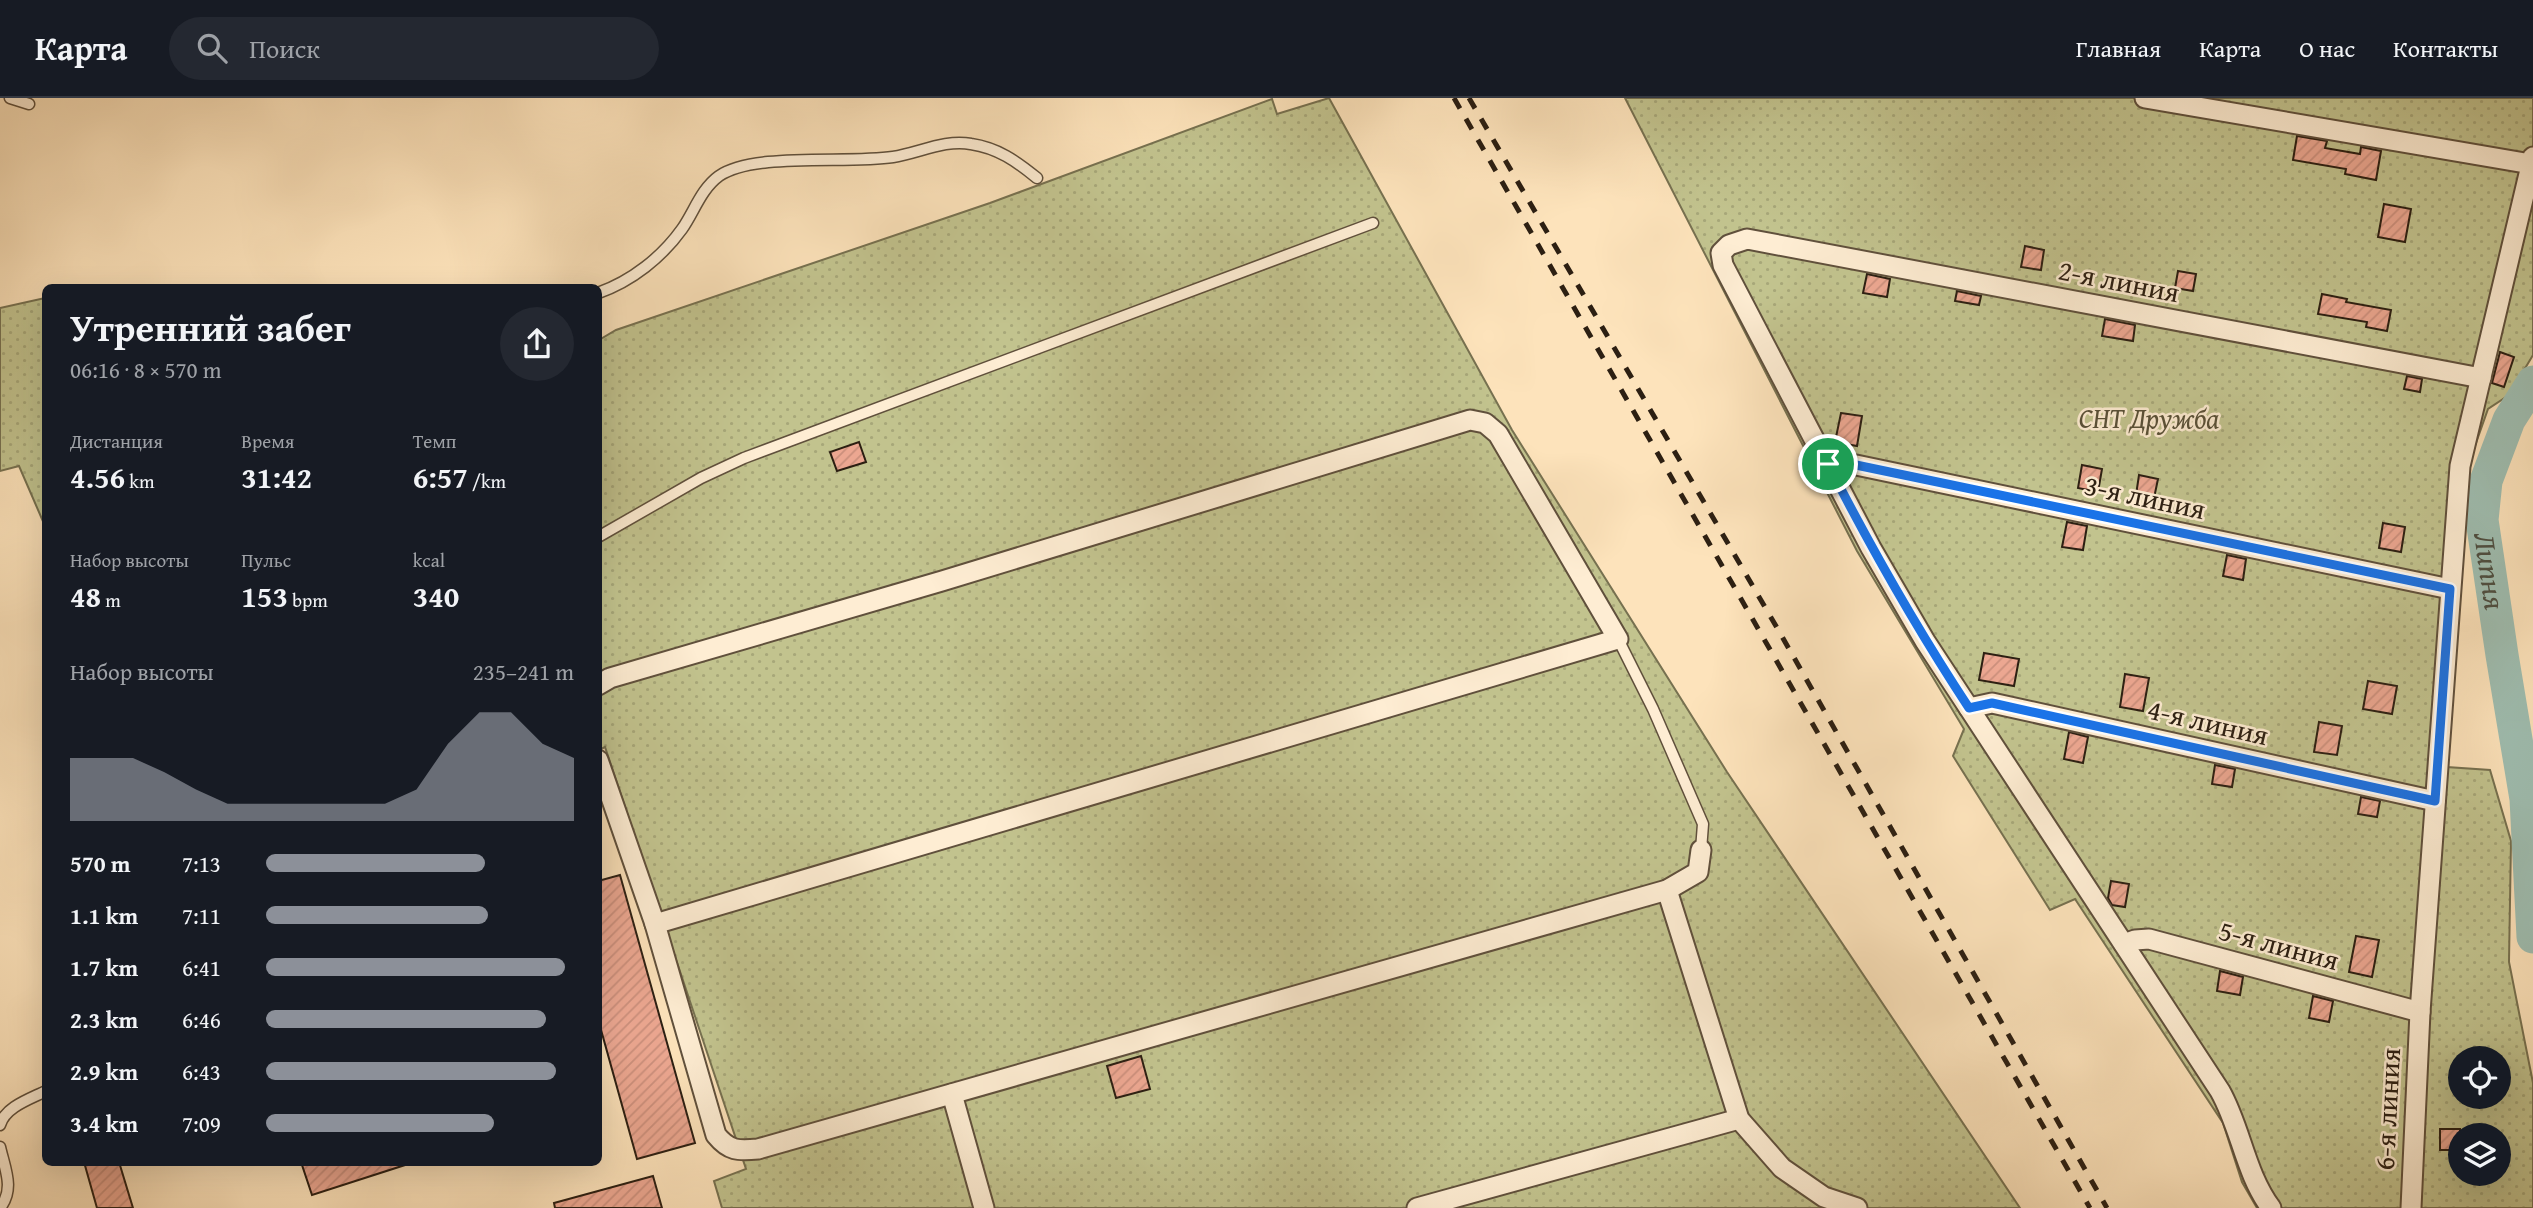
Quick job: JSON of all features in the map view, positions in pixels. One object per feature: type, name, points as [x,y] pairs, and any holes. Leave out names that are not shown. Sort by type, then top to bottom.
[{"type":"street","points":[[2145,98],[2532,160]]},
{"type":"street","name":"6-я линия","points":[[2411,1208],[2420,1012],[2460,466],[2532,160]]},
{"type":"street","name":"2-я линия","points":[[1828,464],[1723,265],[1721,253],[1729,245],[1747,239],[2481,378]]},
{"type":"street","points":[[602,683],[610,678],[942,581],[1470,420],[1485,424],[1498,434],[1618,639],[655,924]]},
{"type":"street","points":[[1828,464],[1878,560],[1925,641],[2220,1091],[2231,1111],[2252,1176],[2271,1208]]},
{"type":"street","name":"3-я линия","points":[[1828,464],[1856,465],[2450,589]]},
{"type":"street","name":"4-я линия","points":[[1969,708],[1992,703],[2435,801]]},
{"type":"street","points":[[602,772],[655,924],[716,1135],[725,1147],[739,1151],[758,1149],[1667,890],[1698,872],[1701,850]]},
{"type":"street","points":[[1667,890],[1739,1119],[1782,1168],[1824,1196],[1857,1208]]},
{"type":"street","name":"5-я линия","points":[[2124,944],[2149,939],[2420,1012]]},
{"type":"street","points":[[952,1094],[984,1208]]},
{"type":"street","points":[[1417,1208],[1739,1119]]},
{"type":"lane","points":[[10,98],[29,104]]},
{"type":"lane","points":[[602,292],[648,265],[683,228],[702,195],[717,177],[734,168],[758,163],[890,157],[921,152],[948,143],[969,143],[996,149],[1013,158],[1037,178]]},
{"type":"lane","points":[[602,535],[701,478],[744,458],[1373,223]]},
{"type":"lane","points":[[1618,639],[1653,709],[1703,824],[1701,850]]},
{"type":"lane","points":[[0,1125],[13,1107],[42,1093]]},
{"type":"lane","points":[[0,1147],[9,1185],[8,1199],[0,1208]]},
{"type":"green space","points":[[1329,98],[1512,430],[1727,772],[2020,1208],[722,1208],[714,1181],[746,1169],[605,747],[602,748],[602,338],[616,330],[990,203],[1272,99],[1277,114]]},
{"type":"green space","name":"СНТ Дружба","points":[[1625,98],[2533,98],[2533,355],[2509,395],[2488,409],[2464,477],[2447,767],[2490,770],[2511,841],[2509,962],[2533,1083],[2533,1208],[2257,1208],[2242,1182],[2223,1123],[2075,899],[2050,910],[1953,756],[1964,729],[1857,551]]},
{"type":"green space","points":[[42,299],[42,519],[19,466],[0,471],[0,308]]},
{"type":"building","points":[[2297,136],[2327,141],[2325,148],[2360,154],[2361,147],[2381,151],[2376,180],[2345,174],[2346,169],[2293,160]]},
{"type":"building","points":[[2384,204],[2411,209],[2405,242],[2378,237]]},
{"type":"building","points":[[2025,246],[2044,250],[2041,270],[2021,267]]},
{"type":"building","points":[[2178,271],[2196,274],[2193,291],[2175,288]]},
{"type":"building","points":[[1867,274],[1890,279],[1887,297],[1863,293]]},
{"type":"building","points":[[1957,291],[1981,296],[1979,305],[1955,301]]},
{"type":"building","points":[[2322,294],[2347,299],[2346,302],[2391,310],[2387,331],[2366,327],[2367,322],[2318,314]]},
{"type":"building","points":[[2105,319],[2135,325],[2133,341],[2102,336]]},
{"type":"building","points":[[2500,352],[2514,357],[2504,387],[2492,383]]},
{"type":"building","points":[[2407,376],[2422,379],[2420,392],[2404,389]]},
{"type":"building","points":[[1841,413],[1862,416],[1857,446],[1835,442]]},
{"type":"building","points":[[859,442],[866,462],[837,471],[830,452]]},
{"type":"building","points":[[2082,465],[2102,469],[2098,492],[2078,488]]},
{"type":"building","points":[[2139,475],[2158,479],[2154,498],[2136,495]]},
{"type":"building","points":[[2067,522],[2087,526],[2083,550],[2062,547]]},
{"type":"building","points":[[2383,523],[2405,527],[2401,552],[2379,548]]},
{"type":"building","points":[[2227,555],[2246,559],[2243,580],[2223,576]]},
{"type":"building","points":[[1984,653],[2019,659],[2014,686],[1979,680]]},
{"type":"building","points":[[2125,674],[2149,678],[2143,711],[2120,707]]},
{"type":"building","points":[[2368,681],[2397,686],[2392,714],[2363,709]]},
{"type":"building","points":[[2319,722],[2342,726],[2337,755],[2314,752]]},
{"type":"building","points":[[2069,732],[2088,737],[2083,763],[2064,759]]},
{"type":"building","points":[[2215,765],[2235,769],[2232,787],[2212,784]]},
{"type":"building","points":[[2361,797],[2380,801],[2377,817],[2358,814]]},
{"type":"building","points":[[620,875],[695,1143],[637,1159],[602,1033],[602,880]]},
{"type":"building","points":[[2111,881],[2129,884],[2125,907],[2112,905],[2108,898]]},
{"type":"building","points":[[2356,936],[2379,940],[2372,977],[2349,972]]},
{"type":"building","points":[[2220,971],[2243,977],[2240,995],[2217,991]]},
{"type":"building","points":[[2313,996],[2333,1001],[2329,1022],[2309,1018]]},
{"type":"building","points":[[1141,1056],[1150,1089],[1116,1098],[1107,1066]]},
{"type":"building","points":[[2440,1129],[2448,1129],[2448,1150],[2440,1150]]},
{"type":"building","points":[[85,1166],[120,1166],[133,1208],[97,1208]]},
{"type":"building","points":[[302,1166],[402,1166],[312,1195]]},
{"type":"building","points":[[653,1176],[662,1208],[555,1208],[554,1203]]},
{"type":"waterway","name":"Липня","points":[[2533,382],[2509,420],[2486,481],[2482,520],[2526,799],[2533,937]]},
{"type":"railway","points":[[1454,98],[2090,1208]]},
{"type":"railway","points":[[1469,98],[1780,633],[2107,1208]]},
{"type":"route","points":[[1828,464],[1856,465],[2450,589],[2435,801],[1992,703],[1969,708],[1925,641],[1871,548],[1828,464]]}]
